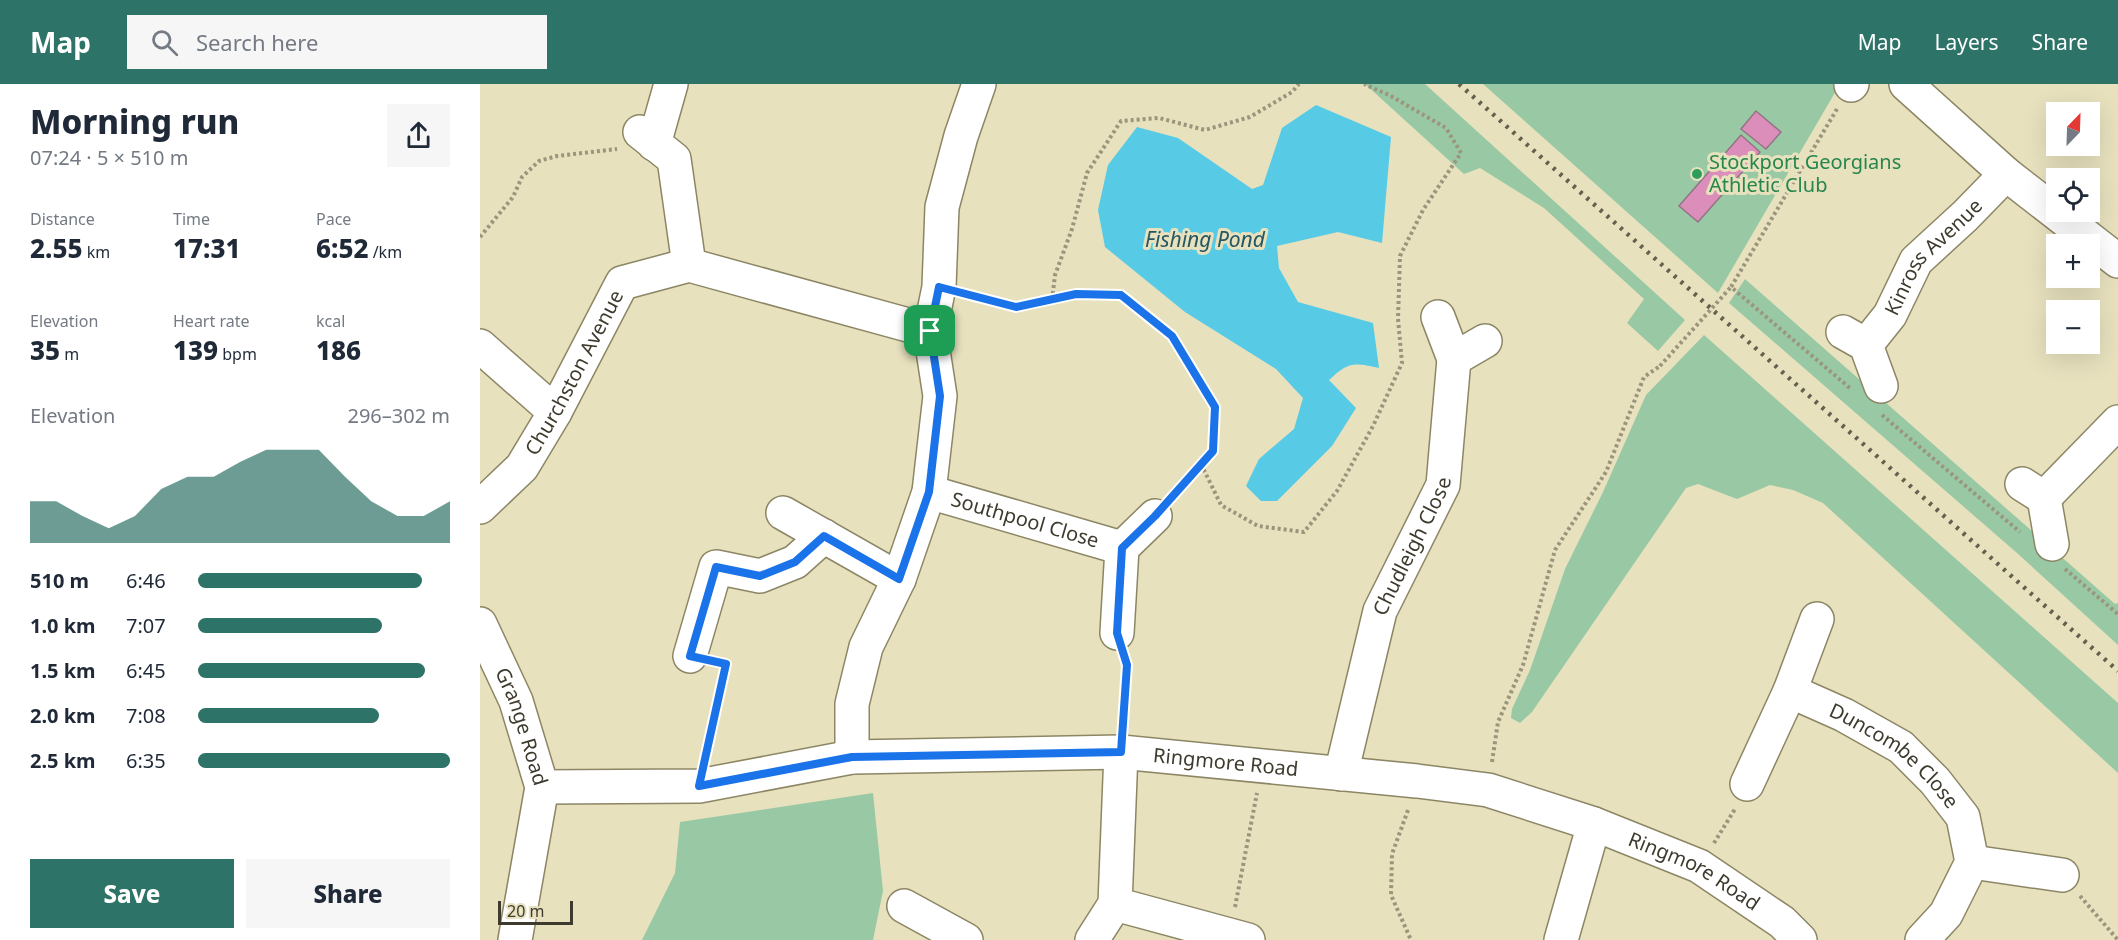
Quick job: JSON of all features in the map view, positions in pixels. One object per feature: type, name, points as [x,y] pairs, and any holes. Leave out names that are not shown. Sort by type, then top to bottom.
[{"type":"street","points":[[671,84],[647,138],[674,159],[689,265],[930,331]]},
{"type":"street","points":[[852,757],[852,704],[866,647],[899,579],[929,492],[940,396],[930,331],[939,287],[942,207],[961,136],[980,84]]},
{"type":"street","points":[[1906,84],[2006,174],[2118,261]]},
{"type":"street","name":"Kinross Avenue","points":[[1871,397],[1854,339],[1890,315],[1916,261],[2006,174]]},
{"type":"street","name":"Churchston Avenue","points":[[480,507],[522,467],[555,412],[622,284],[689,265]]},
{"type":"street","name":"Chudleigh Close","points":[[1341,774],[1380,610],[1443,485],[1454,359],[1438,317]]},
{"type":"street","points":[[1454,359],[1485,341]]},
{"type":"street","points":[[480,346],[555,412]]},
{"type":"street","points":[[2055,553],[2033,491],[2118,422]]},
{"type":"street","name":"Southpool Close","points":[[929,492],[1122,548]]},
{"type":"street","points":[[783,513],[899,579]]},
{"type":"street","name":"Southpool Close","points":[[1117,633],[1122,548],[1155,516]]},
{"type":"street","points":[[690,656],[716,567],[760,576],[795,562],[824,536]]},
{"type":"street","points":[[1747,784],[1790,691],[1817,619]]},
{"type":"street","name":"Grange Road","points":[[480,624],[516,701],[542,787],[515,940]]},
{"type":"street","name":"Duncombe Close","points":[[1790,691],[1844,715],[1901,747],[1935,781],[1963,817],[1972,862]]},
{"type":"street","points":[[1092,940],[1115,904],[1121,752]]},
{"type":"street","name":"Ringmore Road","points":[[542,787],[699,786],[852,757],[1121,752],[1417,781],[1488,790],[1594,824],[1699,866],[1782,922],[1800,940]]},
{"type":"street","points":[[1561,940],[1594,824]]},
{"type":"street","points":[[1922,940],[1947,914],[1972,862],[2062,875]]},
{"type":"street","points":[[1115,904],[1238,938]]},
{"type":"street","points":[[904,906],[966,940]]},
{"type":"path","points":[[1052,300],[1055,275],[1072,229],[1087,173],[1121,121],[1159,118],[1205,130],[1250,117],[1292,92],[1299,84]]},
{"type":"path","points":[[1201,464],[1221,506],[1258,526],[1304,532],[1337,491],[1373,426],[1402,363],[1398,319],[1400,256],[1423,210],[1461,153],[1446,128],[1389,94],[1364,84]]},
{"type":"path","points":[[1488,790],[1498,722],[1523,665],[1555,550],[1606,472],[1644,377],[1660,366],[1731,287],[1851,85]]},
{"type":"path","points":[[480,237],[513,197],[522,177],[539,161],[647,138]]},
{"type":"path","points":[[939,287],[1016,307],[1076,294],[1121,295],[1172,336],[1215,407],[1213,451],[1155,516]]},
{"type":"path","points":[[1731,287],[1871,397],[2021,532]]},
{"type":"path","points":[[2055,553],[2118,614]]},
{"type":"path","points":[[1117,633],[1127,665],[1121,752]]},
{"type":"path","points":[[690,656],[726,664],[699,786]]},
{"type":"path","points":[[1238,938],[1262,766]]},
{"type":"path","points":[[1411,940],[1391,895],[1392,854],[1417,781]]},
{"type":"path","points":[[1699,866],[1732,815],[1747,784]]},
{"type":"path","points":[[2062,875],[2118,940]]},
{"type":"green space","points":[[1365,84],[1425,84],[1685,320],[1658,351],[1627,323],[1644,299],[1544,208],[1480,168],[1464,174]]},
{"type":"green space","name":"Stockport Georgians Athletic Club","points":[[1483,84],[1840,84],[1718,293]]},
{"type":"green space","points":[[1745,279],[2115,604],[2118,603],[2118,645],[2017,553],[1729,303]]},
{"type":"green space","points":[[1704,335],[2118,703],[2118,773],[1823,503],[1793,490],[1770,485],[1737,499],[1698,484],[1686,488],[1532,712],[1520,723],[1511,718],[1512,709],[1530,670],[1565,569],[1603,492],[1646,395]]},
{"type":"green space","points":[[873,793],[883,891],[873,940],[642,940],[675,873],[680,822]]},
{"type":"water","name":"Fishing Pond","points":[[1316,105],[1391,137],[1382,243],[1338,232],[1277,246],[1279,268],[1298,302],[1373,323],[1379,368],[1351,365],[1329,380],[1356,408],[1332,446],[1277,501],[1261,501],[1246,486],[1259,459],[1294,429],[1303,398],[1276,369],[1185,312],[1105,247],[1098,210],[1108,165],[1137,127],[1178,138],[1252,189],[1263,185],[1282,128]]},
{"type":"building","points":[[1756,111],[1781,132],[1766,149],[1741,129]]},
{"type":"building","points":[[1741,135],[1760,152],[1698,222],[1679,206]]},
{"type":"railway","points":[[1459,84],[2118,671]]},
{"type":"place","name":"Stockport Georgians Athletic Club","points":[[1697,174]]},
{"type":"route","points":[[939,287],[1016,307],[1076,294],[1121,295],[1172,336],[1215,407],[1213,451],[1155,516],[1122,548],[1117,633],[1127,665],[1121,752],[852,757],[699,786],[726,664],[690,656],[716,567],[760,576],[795,562],[824,536],[899,579],[929,492],[940,396],[930,331],[939,287]]}]
